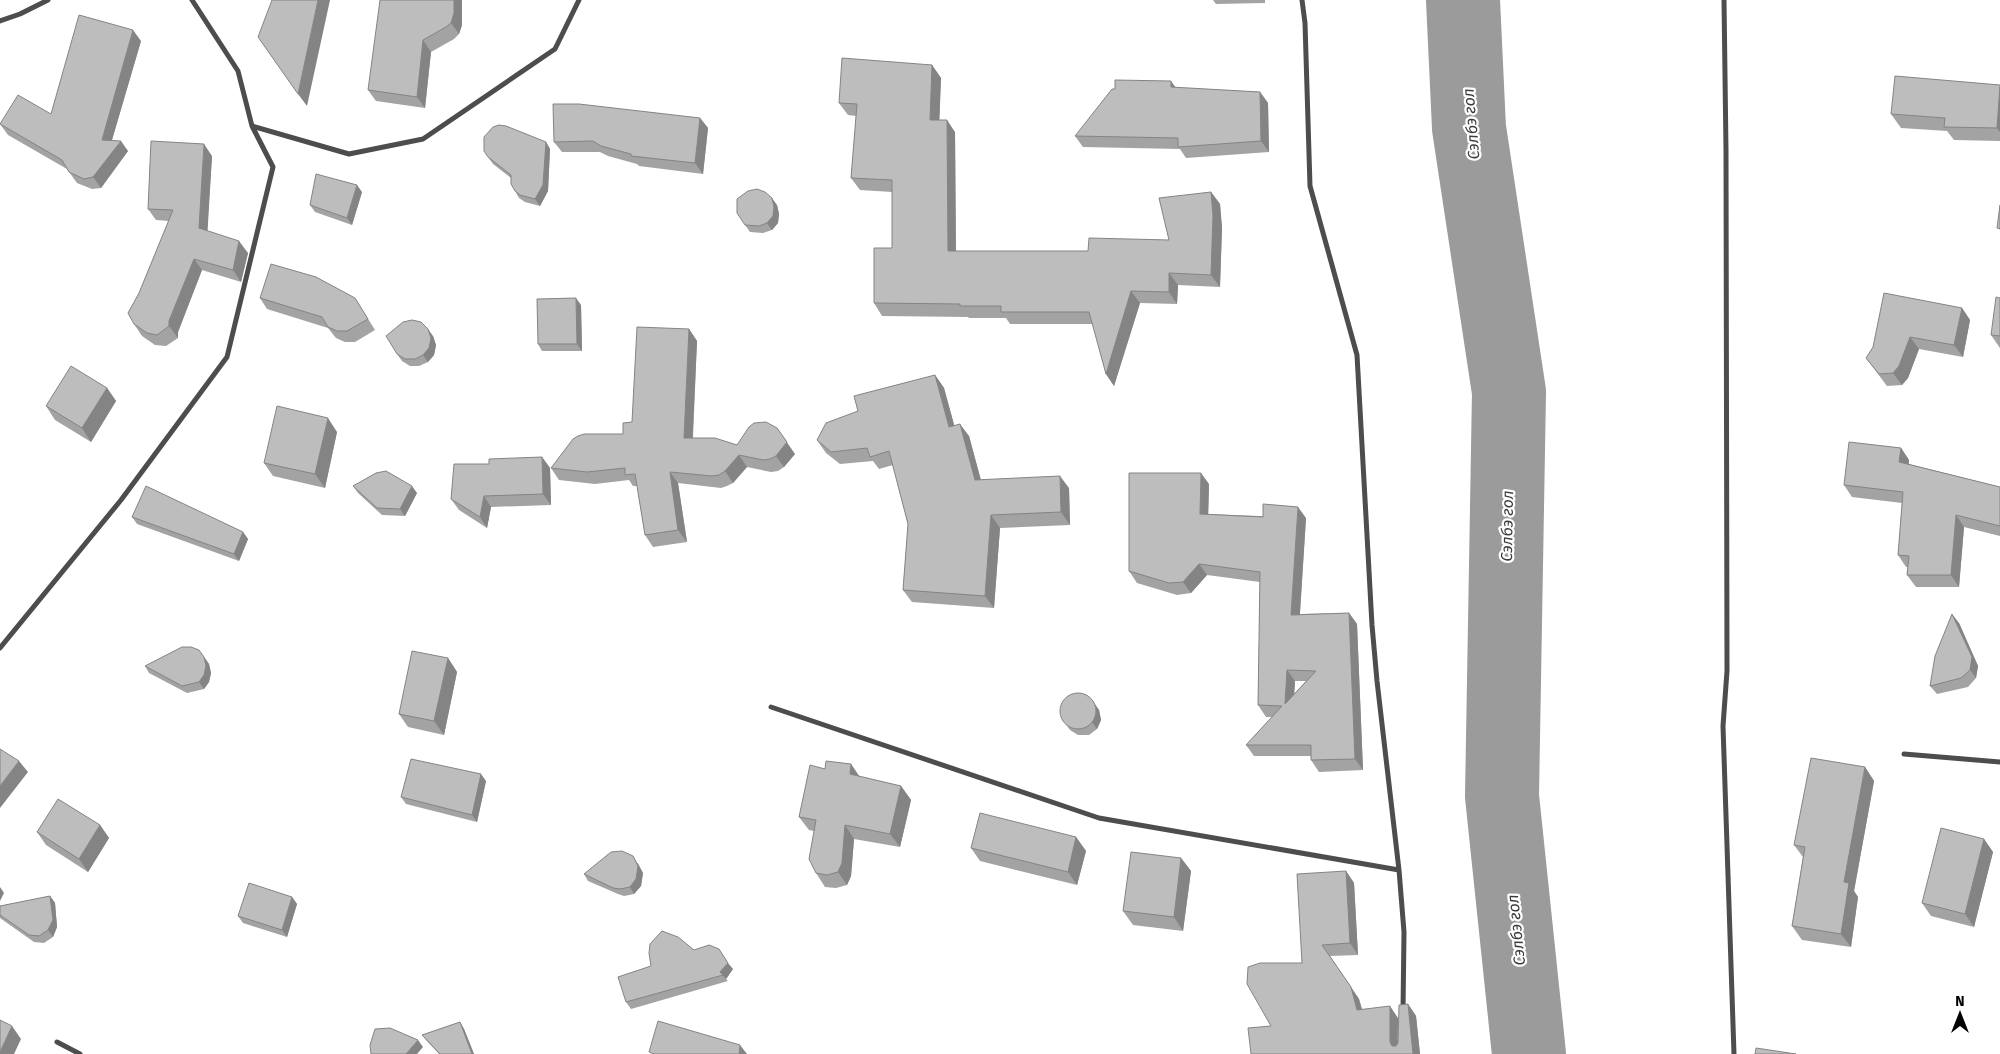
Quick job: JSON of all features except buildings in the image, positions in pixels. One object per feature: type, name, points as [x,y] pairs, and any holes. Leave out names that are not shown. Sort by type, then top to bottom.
[{"type":"street","points":[[0,21],[20,14],[48,0]]},
{"type":"street","points":[[0,648],[121,500],[227,358],[274,168],[252,126],[238,72],[192,0]]},
{"type":"street","points":[[252,126],[349,154],[423,139],[555,50],[579,0]]},
{"type":"street","points":[[1302,0],[1305,23],[1310,186],[1357,355],[1377,680],[1395,824],[1404,932],[1403,1017]]},
{"type":"street","points":[[1724,0],[1727,671],[1723,726],[1734,1054]]},
{"type":"street","points":[[771,707],[1099,818],[1399,870]]},
{"type":"street","points":[[1904,754],[2000,762]]},
{"type":"street","points":[[57,1042],[80,1054]]},
{"type":"waterway","name":"Сэлбэ гол","points":[[1463,0],[1469,128],[1509,392],[1502,796],[1529,1054]]}]
